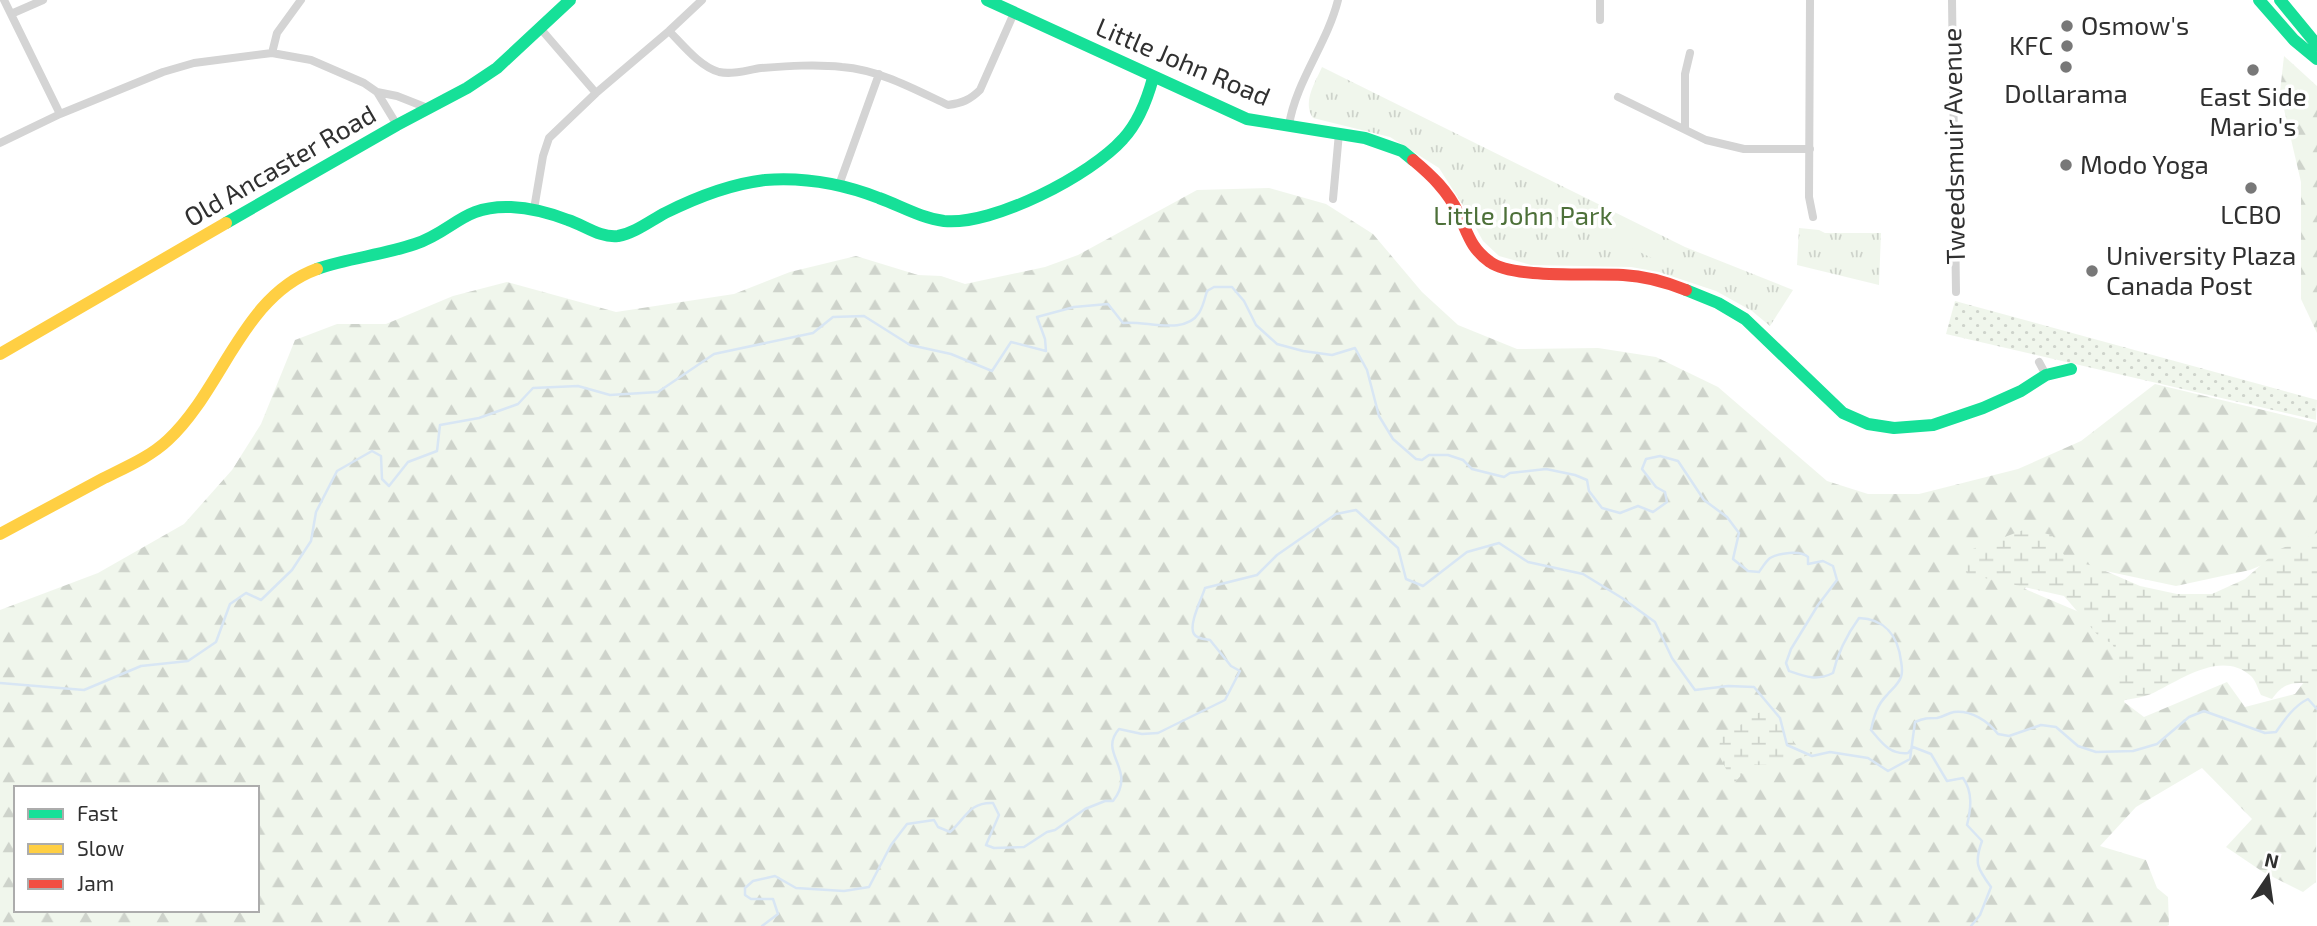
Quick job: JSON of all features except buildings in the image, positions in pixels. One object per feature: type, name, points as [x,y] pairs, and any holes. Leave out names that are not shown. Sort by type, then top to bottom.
[{"type":"street","points":[[4,0],[60,114]]},
{"type":"street","points":[[11,14],[43,0]]},
{"type":"street","points":[[272,53],[276,33],[300,0]]},
{"type":"street","name":"Old Ancaster Road","points":[[0,354],[397,125],[467,88],[496,68],[570,0]]},
{"type":"street","points":[[534,209],[549,138],[702,0]]},
{"type":"street","name":"Little John Road","points":[[987,0],[1247,119],[1339,133],[1386,144],[1418,162],[1446,192],[1471,243],[1491,263],[1514,271],[1626,275],[1693,292],[1745,319],[1843,413],[1868,424],[1894,428],[1933,425],[1983,408],[2021,391],[2046,375],[2071,369]]},
{"type":"street","points":[[1289,125],[1297,95],[1317,54],[1338,0]]},
{"type":"street","points":[[1600,0],[1600,20]]},
{"type":"street","points":[[1810,0],[1810,197],[1813,217]]},
{"type":"street","name":"Tweedsmuir Avenue","points":[[1952,0],[1956,292]]},
{"type":"street","points":[[2259,0],[2294,40],[2317,59]]},
{"type":"street","points":[[2280,0],[2317,45]]},
{"type":"street","points":[[669,32],[701,62],[717,72],[734,73],[759,68],[810,65],[844,67],[879,74],[948,105],[971,99],[980,90],[1014,13]]},
{"type":"street","points":[[540,28],[596,93]]},
{"type":"street","points":[[1685,128],[1685,74],[1690,52]]},
{"type":"street","points":[[0,143],[60,114],[163,72],[194,63],[272,53],[311,60],[347,75],[377,92],[397,96],[429,109]]},
{"type":"street","points":[[839,185],[879,74]]},
{"type":"street","points":[[0,534],[155,451],[170,439],[190,416],[265,305],[284,288],[310,271],[360,256],[385,253],[420,243],[466,215],[493,208],[534,209],[585,227],[599,235],[617,236],[698,197],[733,186],[768,180],[839,185],[871,194],[920,216],[950,222],[981,218],[1009,209],[1100,161],[1121,142],[1136,122],[1146,102],[1153,78]]},
{"type":"street","points":[[377,92],[397,125]]},
{"type":"street","points":[[1618,97],[1706,140],[1744,149],[1810,149]]},
{"type":"street","points":[[1333,199],[1339,133]]},
{"type":"street","points":[[2039,362],[2046,375]]},
{"type":"green space","points":[[2284,56],[2317,86],[2317,333],[2301,299],[2301,182],[2280,92]]},
{"type":"green space","name":"Little John Park","points":[[1322,67],[1685,247],[1793,290],[1770,326],[1752,311],[1716,291],[1659,272],[1631,267],[1531,265],[1499,256],[1483,241],[1439,168],[1390,137],[1313,118],[1309,99]]},
{"type":"green space","points":[[1269,188],[1326,204],[1373,234],[1422,292],[1458,325],[1517,349],[1598,348],[1656,357],[1718,387],[1827,481],[1868,494],[1919,494],[2018,469],[2081,441],[2155,384],[2317,423],[2317,546],[2298,550],[2250,570],[2176,586],[2049,559],[2033,560],[2025,589],[2105,623],[2132,676],[2124,702],[2144,717],[2227,682],[2245,707],[2295,694],[2317,665],[2316,882],[2303,892],[2263,872],[2226,847],[2252,819],[2202,768],[2136,807],[2100,846],[2146,860],[2157,888],[2168,897],[2167,926],[0,926],[0,610],[98,573],[184,524],[232,470],[261,424],[295,340],[337,324],[386,324],[453,296],[507,282],[616,312],[734,294],[790,272],[856,256],[918,275],[941,276],[965,284],[1045,267],[1078,255],[1197,190]]},
{"type":"green space","points":[[1619,220],[1658,238],[1659,243],[1652,258],[1610,238]]},
{"type":"green space","points":[[1799,228],[1825,233],[1881,233],[1879,285],[1797,265]]},
{"type":"green space","points":[[1955,301],[2317,400],[2316,420],[1946,334]]},
{"type":"green space","points":[[2026,529],[2052,535],[2067,560],[2094,566],[2140,586],[2177,594],[2212,594],[2245,579],[2278,550],[2317,533],[2315,684],[2290,684],[2272,699],[2261,695],[2253,678],[2239,668],[2214,666],[2187,675],[2151,694],[2119,701],[2120,662],[2112,643],[2101,639],[2064,596],[1967,574],[1961,559],[1962,553]]},
{"type":"green space","points":[[1775,708],[1785,716],[1791,738],[1797,746],[1813,753],[1783,763],[1752,764],[1734,783],[1724,785],[1727,771],[1719,755],[1720,738],[1758,713]]},
{"type":"waterway","points":[[0,683],[84,690],[141,666],[188,661],[216,642],[230,604],[246,593],[261,600],[292,570],[311,541],[316,512],[337,471],[372,451],[381,456],[382,479],[389,486],[408,462],[437,451],[440,425],[479,418],[518,404],[533,388],[578,386],[610,395],[658,392],[714,354],[813,333],[833,317],[864,316],[910,345],[951,354],[992,371],[1011,342],[1046,351],[1045,339],[1037,317],[1074,307],[1108,304],[1123,323],[1164,326],[1184,324],[1199,313],[1207,291],[1214,287],[1232,287],[1244,301],[1256,325],[1277,344],[1332,355],[1355,348],[1367,370],[1379,416],[1393,439],[1416,459],[1422,460],[1429,455],[1448,455],[1463,460],[1472,469],[1504,477],[1510,473],[1546,469],[1575,475],[1587,480],[1589,491],[1602,508],[1620,513],[1638,506],[1653,512],[1667,502],[1665,492],[1656,487],[1642,469],[1646,459],[1660,456],[1678,461],[1704,500],[1727,517],[1739,533],[1733,559],[1748,571],[1759,572],[1770,558],[1789,553],[1808,557],[1808,564],[1823,561],[1833,566],[1837,580],[1791,649],[1786,663],[1789,671],[1811,677],[1833,673],[1843,644],[1859,618],[1876,622],[1889,630],[1897,644],[1902,673],[1878,707],[1871,730],[1887,747],[1896,752],[1908,753],[1913,747]]},
{"type":"waterway","points":[[762,926],[778,914],[773,899],[751,899],[745,895],[745,888],[753,881],[775,876],[796,888],[844,891],[869,887],[891,845],[907,824],[934,820],[938,827],[950,832],[973,808],[993,803],[999,815],[986,845],[994,848],[1024,847],[1085,809],[1105,801],[1113,801],[1120,790],[1121,780],[1112,746],[1113,738],[1119,729],[1142,734],[1158,733],[1225,700],[1240,671],[1231,666],[1210,640],[1194,634],[1194,618],[1205,588],[1257,575],[1277,555],[1336,514],[1356,510],[1398,548],[1406,579],[1423,586],[1467,552],[1499,543],[1528,562],[1583,574],[1655,622],[1672,658],[1695,690],[1728,686],[1754,687],[1780,718],[1787,745],[1812,756],[1830,752],[1868,758],[1888,771],[1910,759],[1915,722],[1954,712],[1973,715],[1998,734],[2009,736],[2041,725],[2056,727],[2078,746],[2096,752],[2133,751],[2157,744],[2189,717],[2204,711],[2265,733],[2276,732],[2294,709],[2308,699],[2317,709]]},
{"type":"waterway","points":[[1913,747],[1931,754],[1947,781],[1963,778],[1970,795],[1967,825],[1982,841],[1978,865],[1991,887],[1980,915],[1971,926]]},
{"type":"traffic: fast","points":[[226,223],[467,88],[497,68],[570,0]]},
{"type":"traffic: fast","points":[[987,0],[1247,119],[1365,138],[1402,151],[1413,160]]},
{"type":"traffic: fast","points":[[2259,0],[2294,40],[2317,59]]},
{"type":"traffic: fast","points":[[2280,0],[2317,45]]},
{"type":"traffic: fast","points":[[317,269],[415,244],[469,214],[494,207],[540,211],[598,233],[618,236],[636,230],[701,197],[726,188],[765,180],[837,185],[944,221],[988,215],[1040,195],[1088,168],[1108,153],[1134,125],[1153,78]]},
{"type":"traffic: fast","points":[[1686,290],[1718,303],[1745,319],[1843,413],[1868,424],[1894,428],[1933,425],[1983,408],[2021,391],[2046,375],[2071,369]]},
{"type":"traffic: slow","points":[[0,354],[226,223]]},
{"type":"traffic: slow","points":[[0,534],[154,452],[187,419],[251,322],[270,300],[291,282],[317,269]]},
{"type":"traffic: jam","points":[[1413,160],[1444,191],[1470,240],[1490,262],[1516,271],[1534,273],[1631,276],[1671,284],[1686,290]]},
{"type":"place","name":"Osmow's","points":[[2067,26]]},
{"type":"place","name":"KFC","points":[[2067,46]]},
{"type":"place","name":"Dollarama","points":[[2066,67]]},
{"type":"place","name":"East Side Mario's","points":[[2253,70]]},
{"type":"place","name":"Modo Yoga","points":[[2066,165]]},
{"type":"place","name":"LCBO","points":[[2251,188]]},
{"type":"place","name":"University Plaza Canada Post","points":[[2092,271]]}]
